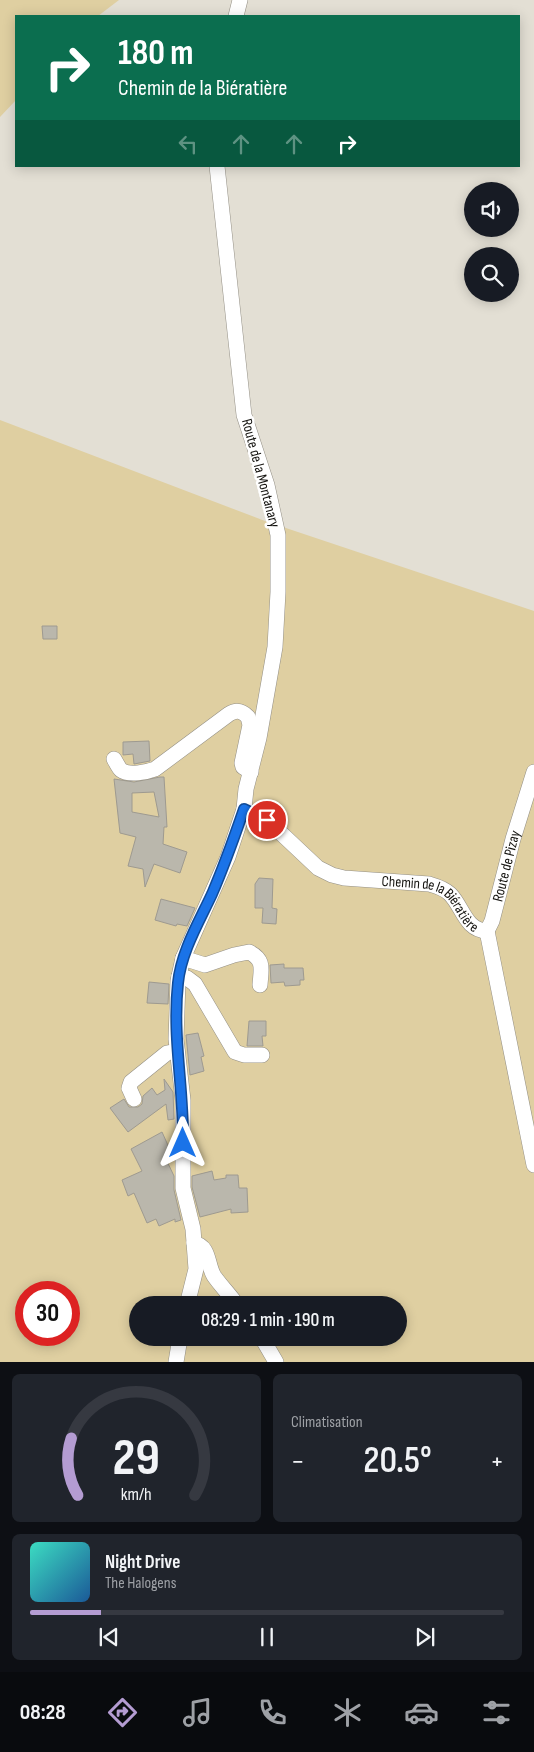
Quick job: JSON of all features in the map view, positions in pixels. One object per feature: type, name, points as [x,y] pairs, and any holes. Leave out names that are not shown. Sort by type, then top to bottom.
[{"type":"street","points":[[236,15],[240,0]]},
{"type":"street","name":"Route de la Montanary","points":[[190,1296],[196,1269],[193,1228],[183,1188],[183,1100],[177,1050],[176,1016],[179,976],[183,958],[228,857],[244,809],[246,789],[259,738],[275,647],[278,592],[278,534],[267,485],[244,415],[217,167]]},
{"type":"street","points":[[114,759],[122,771],[149,772],[229,714],[234,711],[240,711],[248,717],[250,725],[242,763],[243,767],[251,772]]},
{"type":"street","name":"Route de Pizay","points":[[487,931],[492,921],[513,839],[534,772]]},
{"type":"street","name":"Chemin de la Biératière","points":[[244,809],[267,820],[318,868],[332,875],[344,878],[429,884],[440,887],[448,892],[473,927],[487,931],[534,1165]]},
{"type":"street","points":[[183,958],[205,965],[249,952],[259,959],[262,964],[260,985]]},
{"type":"street","points":[[179,976],[187,978],[194,984],[235,1052],[244,1055],[262,1055]]},
{"type":"street","points":[[134,1099],[129,1088],[131,1082],[167,1053],[177,1050]]},
{"type":"street","points":[[194,1243],[202,1247],[214,1275],[230,1296]]},
{"type":"street","points":[[176,1362],[179,1346]]},
{"type":"street","points":[[267,1346],[276,1362]]},
{"type":"shaded area","points":[[0,0],[119,0],[99,15],[15,15],[15,101],[0,117]]},
{"type":"shaded area","points":[[0,420],[265,521],[534,611],[534,1362],[0,1362]]},
{"type":"building","points":[[42,626],[57,626],[57,639],[43,639]]},
{"type":"building","points":[[149,741],[150,761],[134,764],[133,754],[123,755],[123,742]]},
{"type":"building","points":[[164,777],[167,827],[164,827],[163,844],[187,852],[180,873],[154,864],[145,887],[143,869],[128,866],[136,837],[120,833],[114,779],[134,782]],"holes":[[[154,792],[159,817],[132,812],[132,793]]]},
{"type":"building","points":[[259,878],[273,879],[272,908],[277,909],[276,924],[262,923],[263,908],[255,908],[255,884]]},
{"type":"building","points":[[161,899],[195,908],[187,926],[177,924],[176,926],[155,920]]},
{"type":"building","points":[[284,964],[284,968],[303,968],[304,980],[300,980],[300,985],[285,986],[284,982],[271,983],[270,965]]},
{"type":"building","points":[[149,982],[169,984],[168,1004],[147,1003]]},
{"type":"building","points":[[249,1021],[266,1021],[266,1036],[262,1036],[263,1046],[247,1046]]},
{"type":"building","points":[[198,1033],[204,1056],[201,1057],[204,1071],[190,1075],[186,1035]]},
{"type":"building","points":[[164,1079],[173,1092],[174,1119],[168,1120],[166,1104],[128,1132],[110,1108],[124,1099],[129,1107],[138,1107],[142,1104],[143,1096],[152,1088],[157,1095],[165,1090]]},
{"type":"building","points":[[162,1132],[171,1152],[164,1155],[174,1176],[174,1190],[181,1220],[175,1222],[175,1219],[159,1226],[156,1219],[147,1223],[134,1193],[128,1196],[122,1180],[142,1171],[131,1149]]},
{"type":"building","points":[[212,1171],[214,1180],[226,1178],[226,1175],[238,1175],[239,1188],[247,1188],[248,1212],[231,1213],[231,1209],[200,1217],[192,1187],[192,1176]]},
{"type":"route","points":[[183,1143],[183,1100],[176,1039],[178,981],[183,958],[228,857],[244,809],[267,820]]}]
